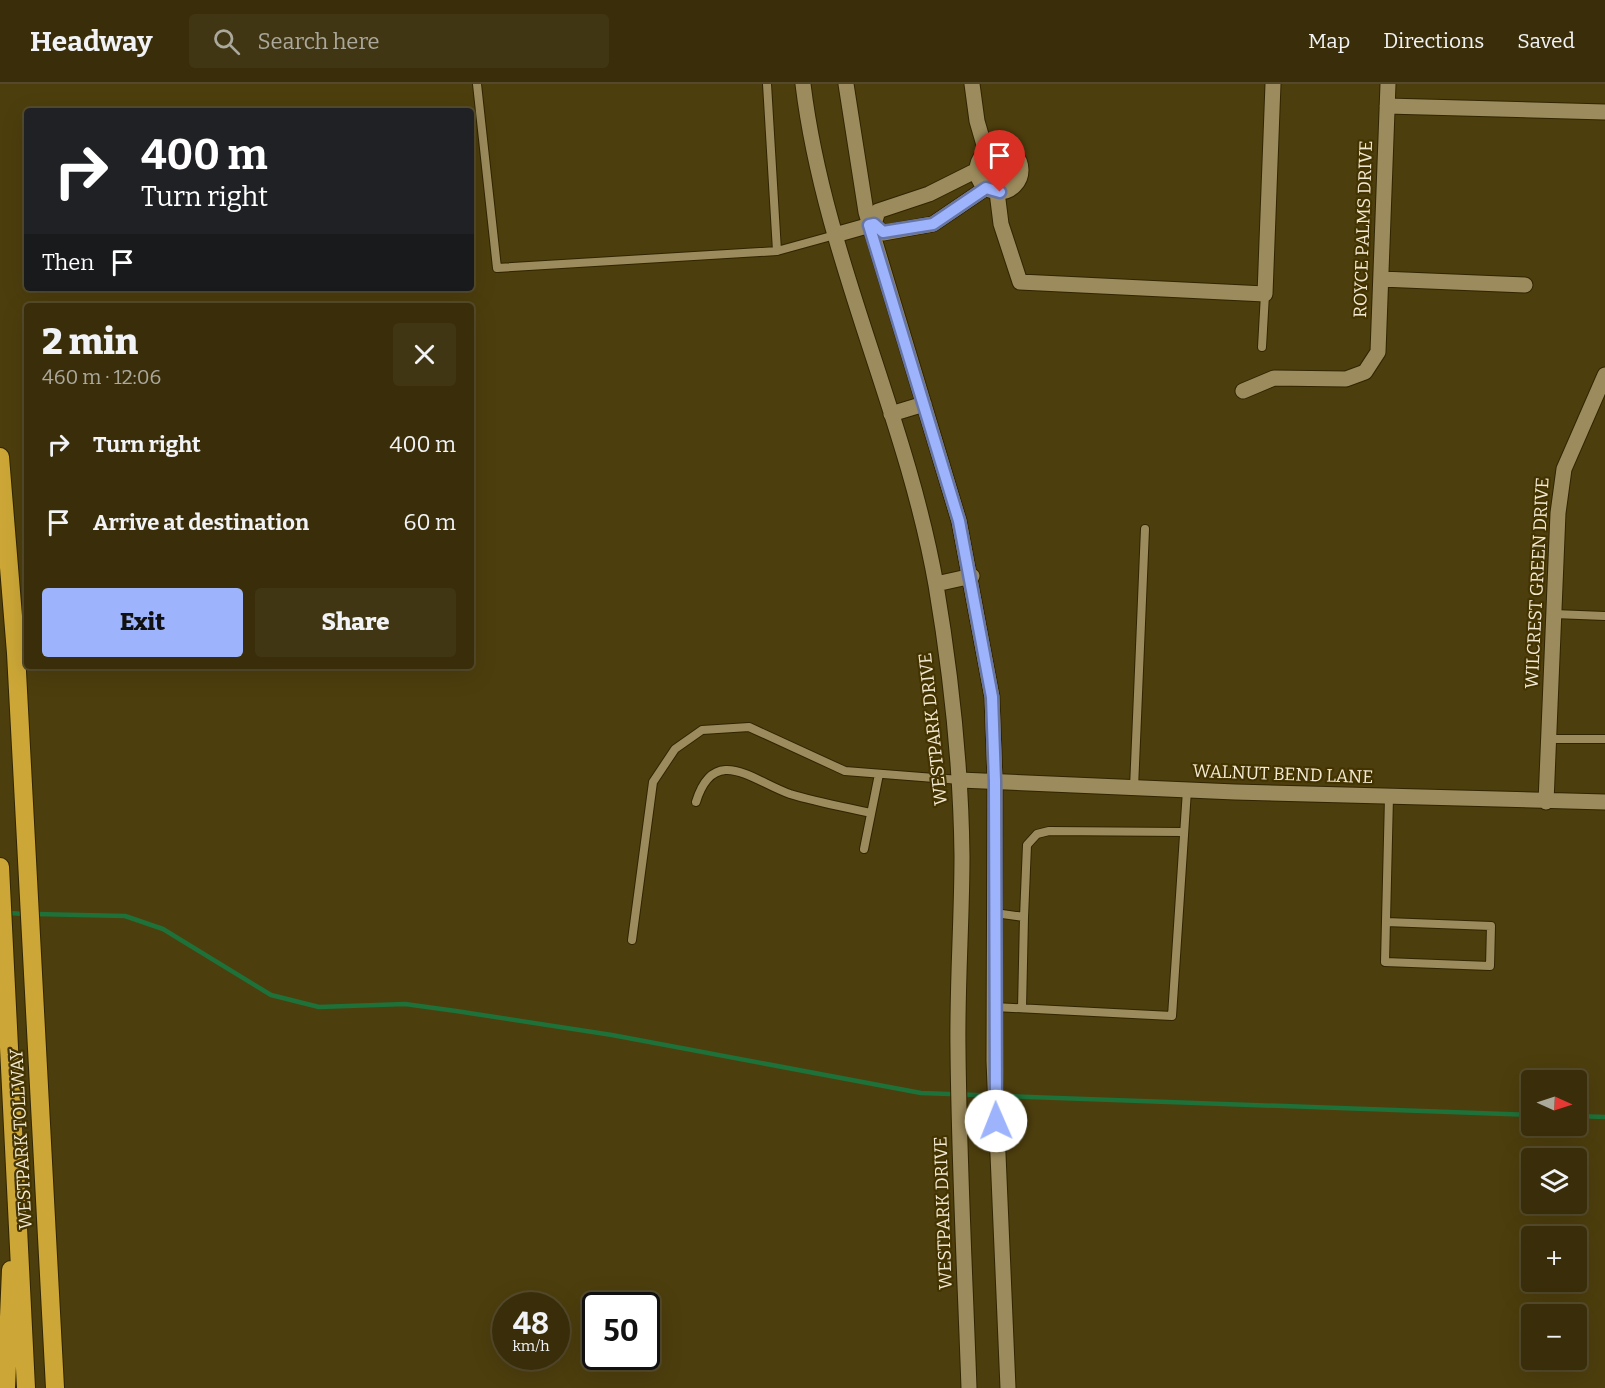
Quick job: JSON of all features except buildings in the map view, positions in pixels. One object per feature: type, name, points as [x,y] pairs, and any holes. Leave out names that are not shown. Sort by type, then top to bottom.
[{"type":"highway","name":"WESTPARK TOLLWAY","points":[[0,457],[16,653],[55,1388]]},
{"type":"highway","name":"WESTPARK TOLLWAY","points":[[0,867],[26,1388]]},
{"type":"highway","points":[[6,1388],[16,1160]]},
{"type":"street","name":"WESTPARK DRIVE","points":[[803,84],[807,117],[854,305],[918,503],[936,584],[952,698],[960,780],[962,857],[958,1045],[969,1388]]},
{"type":"street","points":[[846,84],[871,225],[959,521],[972,576],[992,697],[995,781],[994,1061],[1008,1388]]},
{"type":"street","points":[[972,84],[977,121],[986,152]]},
{"type":"street","points":[[835,235],[871,225],[883,232],[933,224],[991,190],[1014,187],[1021,173],[1021,166],[1018,158],[1006,149],[993,148],[986,152],[978,163],[977,170],[978,177],[991,190],[1020,282],[1264,294],[1272,84]]},
{"type":"street","name":"ROYCE PALMS DRIVE","points":[[1243,391],[1274,378],[1346,379],[1365,372],[1378,352],[1388,84]]},
{"type":"street","points":[[1388,106],[1605,112]]},
{"type":"street","points":[[871,225],[878,211],[929,194],[977,170]]},
{"type":"street","points":[[1381,279],[1525,285]]},
{"type":"street","name":"WILCREST GREEN DRIVE","points":[[1546,802],[1558,513],[1564,470],[1605,375]]},
{"type":"street","points":[[891,414],[924,404]]},
{"type":"street","points":[[936,584],[972,576]]},
{"type":"street","name":"WALNUT BEND LANE","points":[[960,780],[1389,797],[1605,802]]},
{"type":"lane","points":[[477,84],[497,267],[777,251],[835,235]]},
{"type":"lane","points":[[767,84],[777,251]]},
{"type":"lane","points":[[1263,347],[1264,294]]},
{"type":"lane","points":[[1134,788],[1145,529]]},
{"type":"lane","points":[[1554,614],[1605,616]]},
{"type":"lane","points":[[632,940],[653,782],[675,749],[702,730],[749,727],[845,771],[960,780]]},
{"type":"lane","points":[[1548,739],[1605,739]]},
{"type":"lane","points":[[696,802],[702,782],[714,773],[725,770],[741,771],[796,795],[871,813]]},
{"type":"lane","points":[[864,849],[879,774]]},
{"type":"lane","points":[[994,1007],[1172,1016],[1187,790]]},
{"type":"lane","points":[[1386,922],[1491,926],[1490,966],[1385,962],[1389,797]]},
{"type":"lane","points":[[1022,1008],[1027,845],[1037,834],[1049,831],[1183,832]]},
{"type":"lane","points":[[994,913],[1024,917]]},
{"type":"waterway","points":[[8,913],[26,914]]},
{"type":"waterway","points":[[35,914],[125,916],[163,929],[271,995],[319,1007],[405,1004],[456,1011],[612,1035],[921,1093],[1521,1115]]},
{"type":"waterway","points":[[1587,1116],[1605,1117]]},
{"type":"route","points":[[996,1121],[995,781],[992,697],[972,576],[959,521],[869,225],[874,224],[883,232],[933,224],[986,188],[1000,192]]}]
